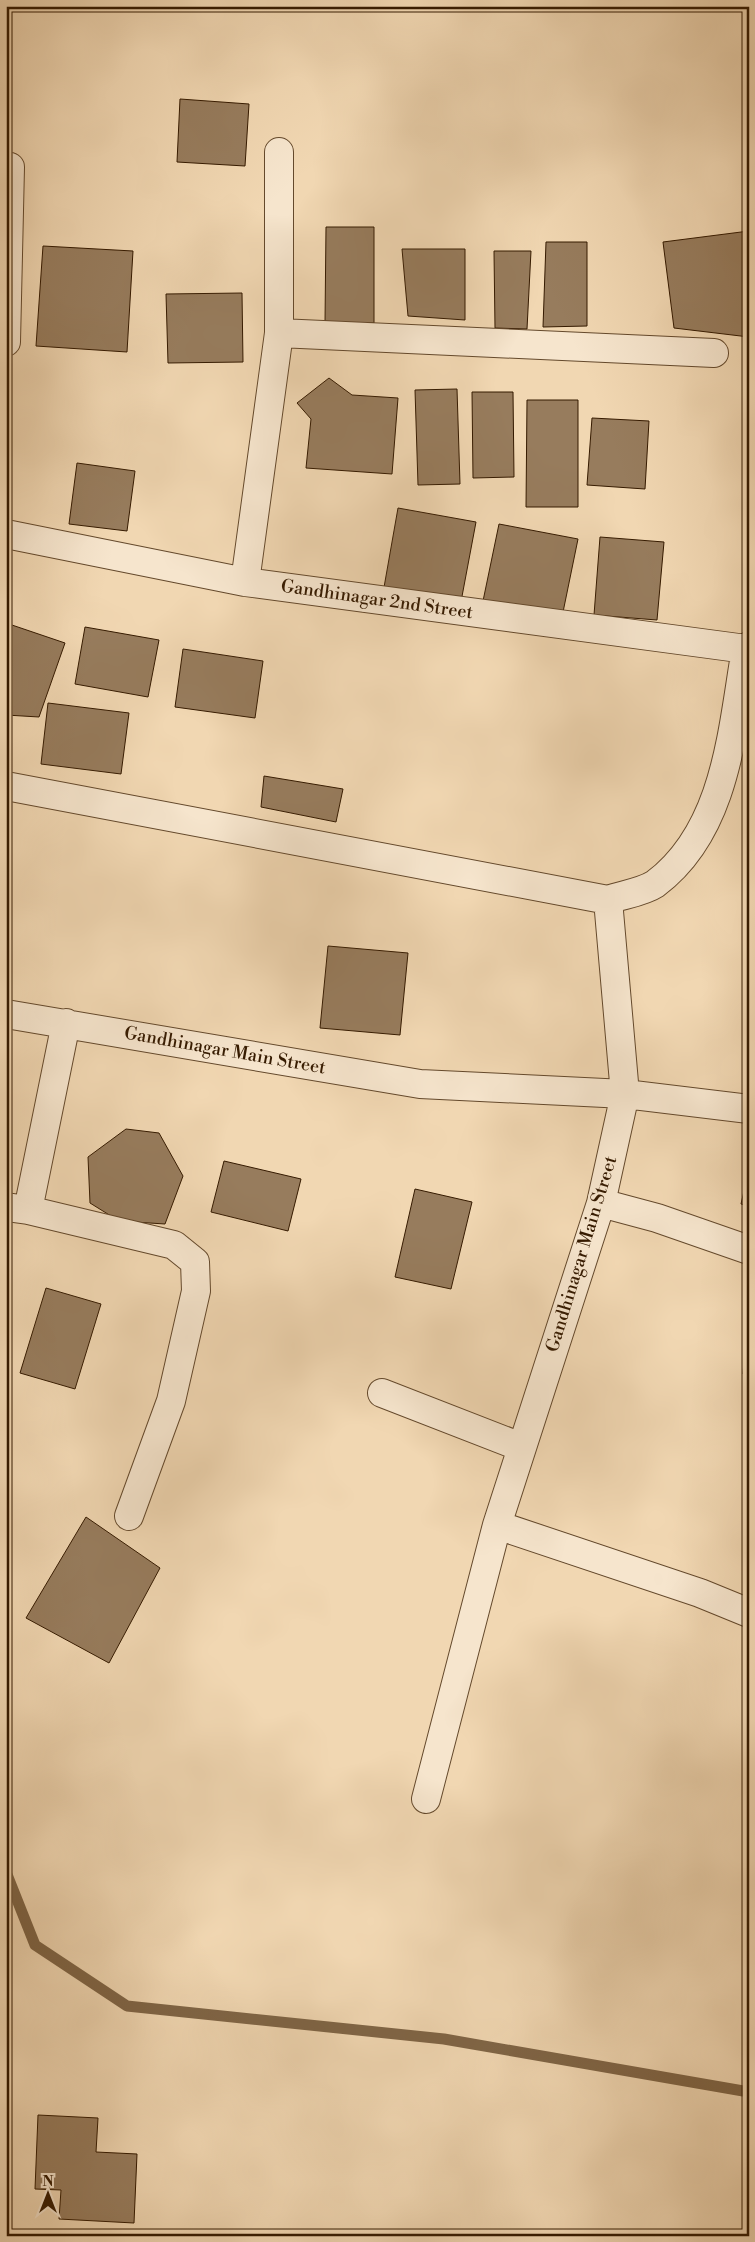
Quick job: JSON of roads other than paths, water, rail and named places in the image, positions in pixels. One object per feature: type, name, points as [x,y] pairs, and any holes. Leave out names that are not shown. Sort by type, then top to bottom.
[{"type":"street","points":[[245,582],[279,333],[279,152]]},
{"type":"street","points":[[6,342],[10,167]]},
{"type":"street","points":[[279,333],[714,353]]},
{"type":"street","name":"Gandhinagar 2nd Street","points":[[6,534],[245,582],[747,647]]},
{"type":"street","points":[[6,786],[608,900],[653,885],[683,858],[738,766],[747,647]]},
{"type":"street","points":[[608,900],[625,1094],[749,1109]]},
{"type":"street","name":"Gandhinagar Main Street","points":[[6,1014],[420,1084],[625,1094],[601,1203],[496,1525],[426,1799]]},
{"type":"street","points":[[66,1023],[17,1208],[174,1245],[195,1262],[196,1291],[171,1401],[129,1516]]},
{"type":"street","points":[[601,1203],[657,1218],[749,1250]]},
{"type":"street","points":[[382,1393],[521,1448]]},
{"type":"street","points":[[496,1525],[700,1593],[749,1613]]},
{"type":"waterway","points":[[6,1872],[35,1945],[127,2006],[444,2039],[749,2092]]}]
